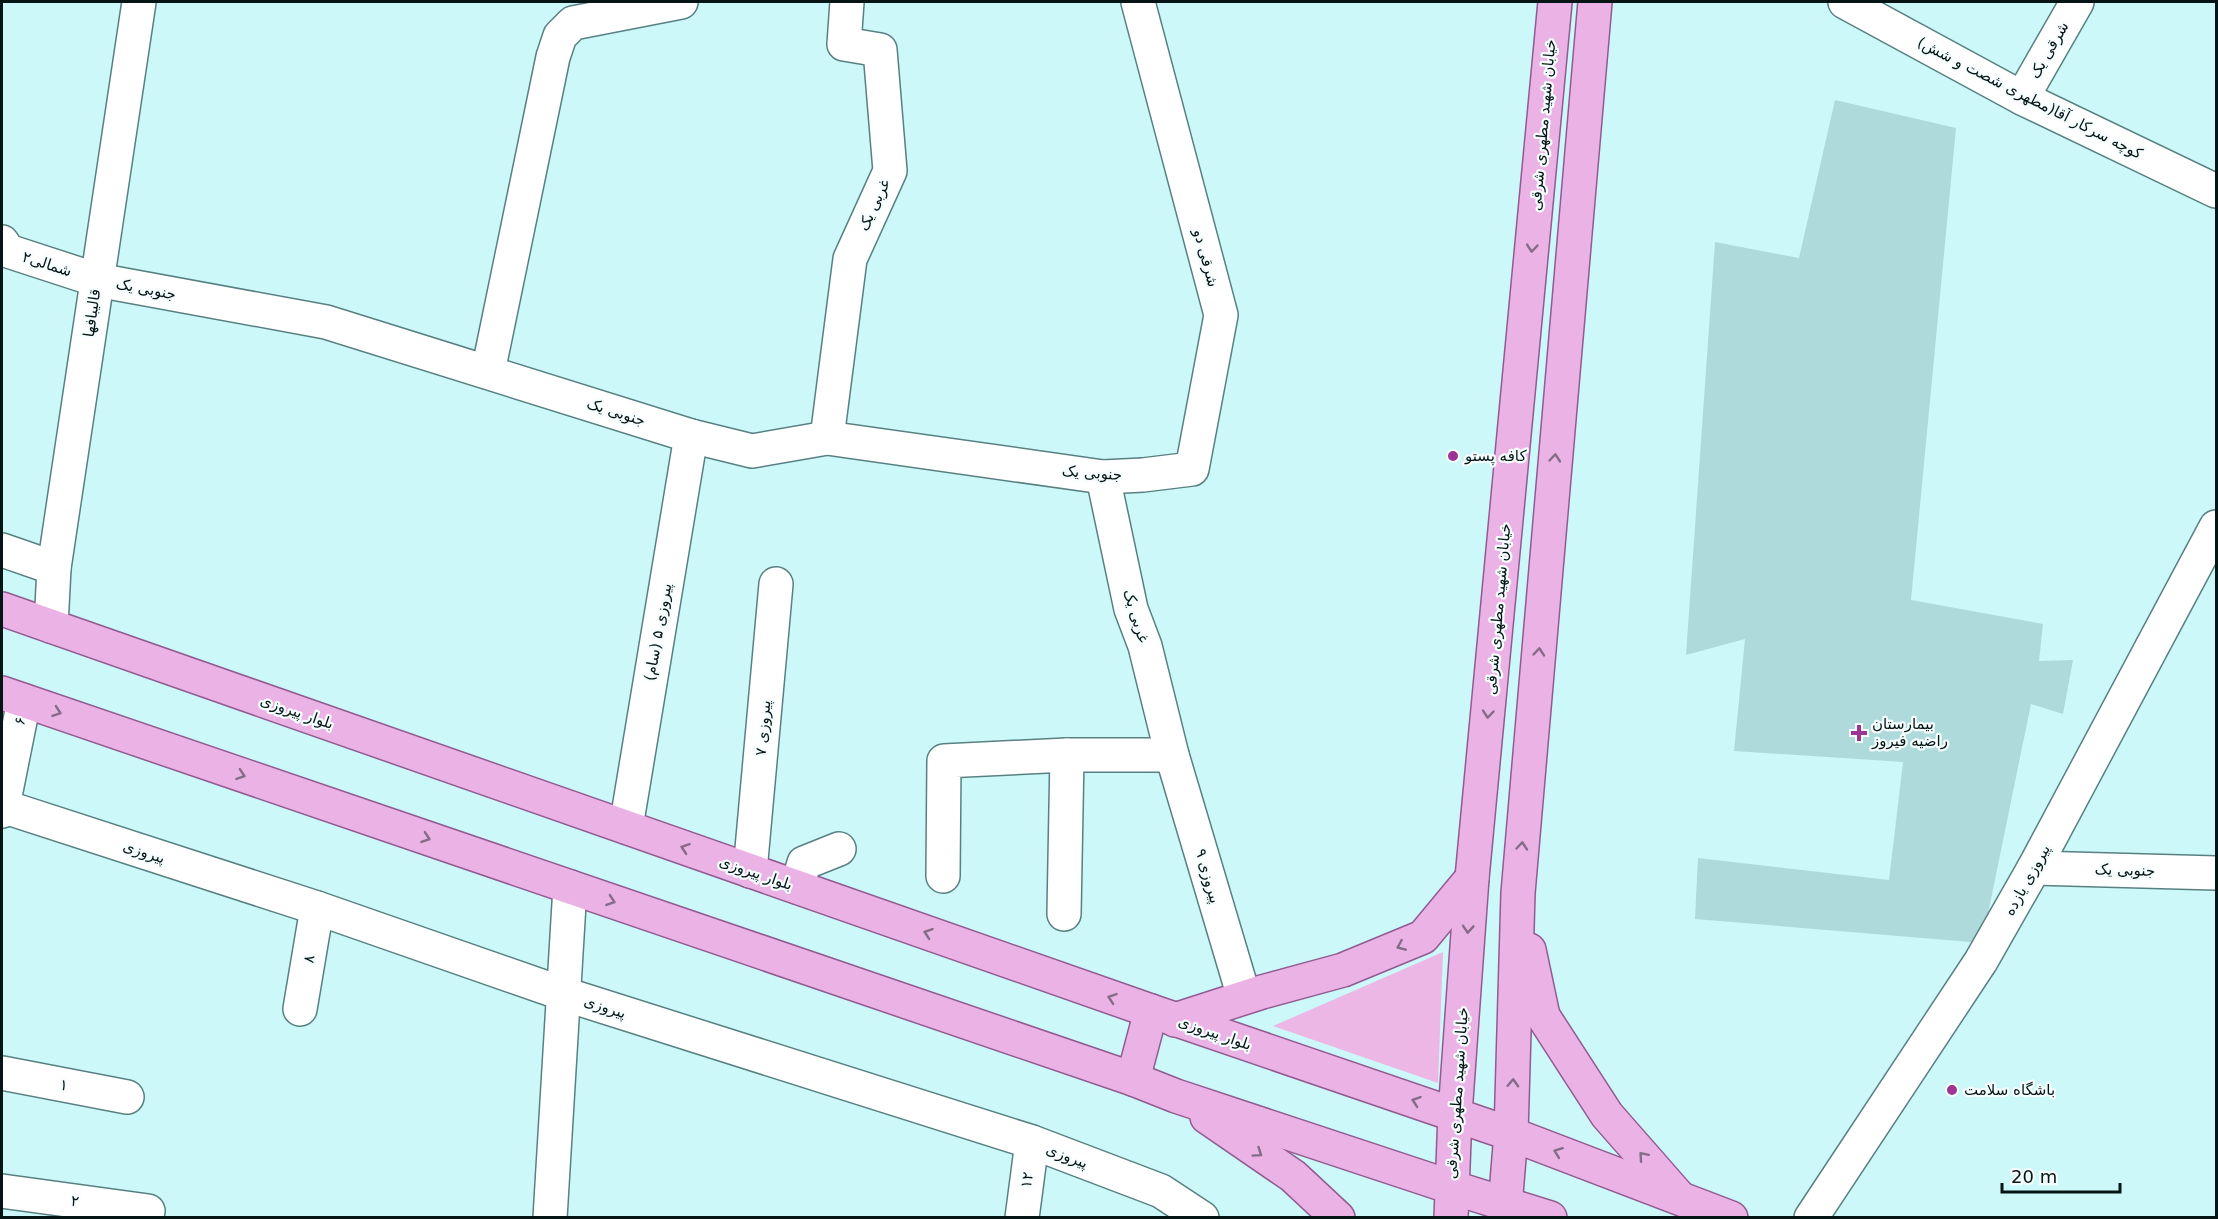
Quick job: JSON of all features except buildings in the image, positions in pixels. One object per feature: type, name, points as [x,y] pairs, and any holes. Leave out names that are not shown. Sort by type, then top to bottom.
[{"type":"main road","name":"خیابان شهید مطهری شرقی","points":[[1451,1202],[1472,878],[1555,2]]},
{"type":"main road","points":[[1504,1211],[1511,1134],[1518,893],[1595,2]]},
{"type":"main road","name":"بلوار پیروزی","points":[[2,609],[1163,1016],[1455,1114],[1731,1218]]},
{"type":"main road","points":[[13,697],[1133,1079],[1451,1202],[1550,1218]]},
{"type":"main road","points":[[1133,1079],[1163,1016],[1342,970],[1422,937],[1472,878]]},
{"type":"main road","points":[[1518,893],[1543,1016],[1607,1115],[1681,1200]]},
{"type":"main road","points":[[1176,1096],[1293,1176],[1338,1218]]},
{"type":"street","name":"قالیبافها","points":[[51,626],[54,568],[139,2]]},
{"type":"street","points":[[488,372],[553,57],[560,36],[573,23],[681,2]]},
{"type":"street","name":"غربی یک","points":[[827,438],[850,259],[890,171],[880,50],[844,44],[847,2]]},
{"type":"street","name":"شرقی دو","points":[[1138,2],[1221,315],[1192,469],[1143,475]]},
{"type":"street","name":"(مطهری شصت و شش)کوچه سرکار آقا","points":[[1845,2],[2022,98],[2217,191]]},
{"type":"street","name":"شرقی یک","points":[[2022,98],[2077,2]]},
{"type":"street","name":"شمالی۲","points":[[4,252],[97,280]]},
{"type":"street","name":"جنوبی یک","points":[[97,280],[326,322],[691,436],[752,451],[827,438],[1103,477],[1143,475]]},
{"type":"street","name":"پیروزی ۵ (سام)","points":[[626,827],[691,436]]},
{"type":"street","name":"غربی یک","points":[[1103,477],[1131,609],[1145,646],[1172,755]]},
{"type":"street","name":"پیروزی یازده","points":[[1811,1218],[1981,961],[2034,868],[2217,527]]},
{"type":"street","points":[[2,550],[54,568]]},
{"type":"street","name":"پیروزی ۷","points":[[750,871],[776,584]]},
{"type":"street","name":"۶","points":[[2,812],[13,697]]},
{"type":"street","points":[[943,876],[944,761],[1067,755],[1172,755]]},
{"type":"street","points":[[1064,914],[1067,755]]},
{"type":"street","name":"پیروزی ۹","points":[[1172,755],[1244,997]]},
{"type":"street","name":"پیروزی","points":[[2,806],[317,908],[564,994],[1032,1143],[1161,1191],[1202,1218]]},
{"type":"street","points":[[797,887],[804,863],[839,849]]},
{"type":"street","name":"جنوبی یک","points":[[2034,868],[2217,873]]},
{"type":"street","points":[[550,1218],[570,887]]},
{"type":"street","name":"۸","points":[[300,1009],[317,908]]},
{"type":"street","name":"۱","points":[[2,1073],[127,1097]]},
{"type":"street","name":"۱۲","points":[[1022,1218],[1032,1143]]},
{"type":"street","name":"۲","points":[[2,1191],[148,1211]]},
{"type":"shaded area","points":[[1443,952],[1438,1083],[1273,1026]]},
{"type":"place","name":"کافه پستو","points":[[1453,456]]},
{"type":"place","name":"بیمارستان راضیه فیروز","points":[[1859,733]]},
{"type":"place","name":"باشگاه سلامت","points":[[1952,1090]]}]
